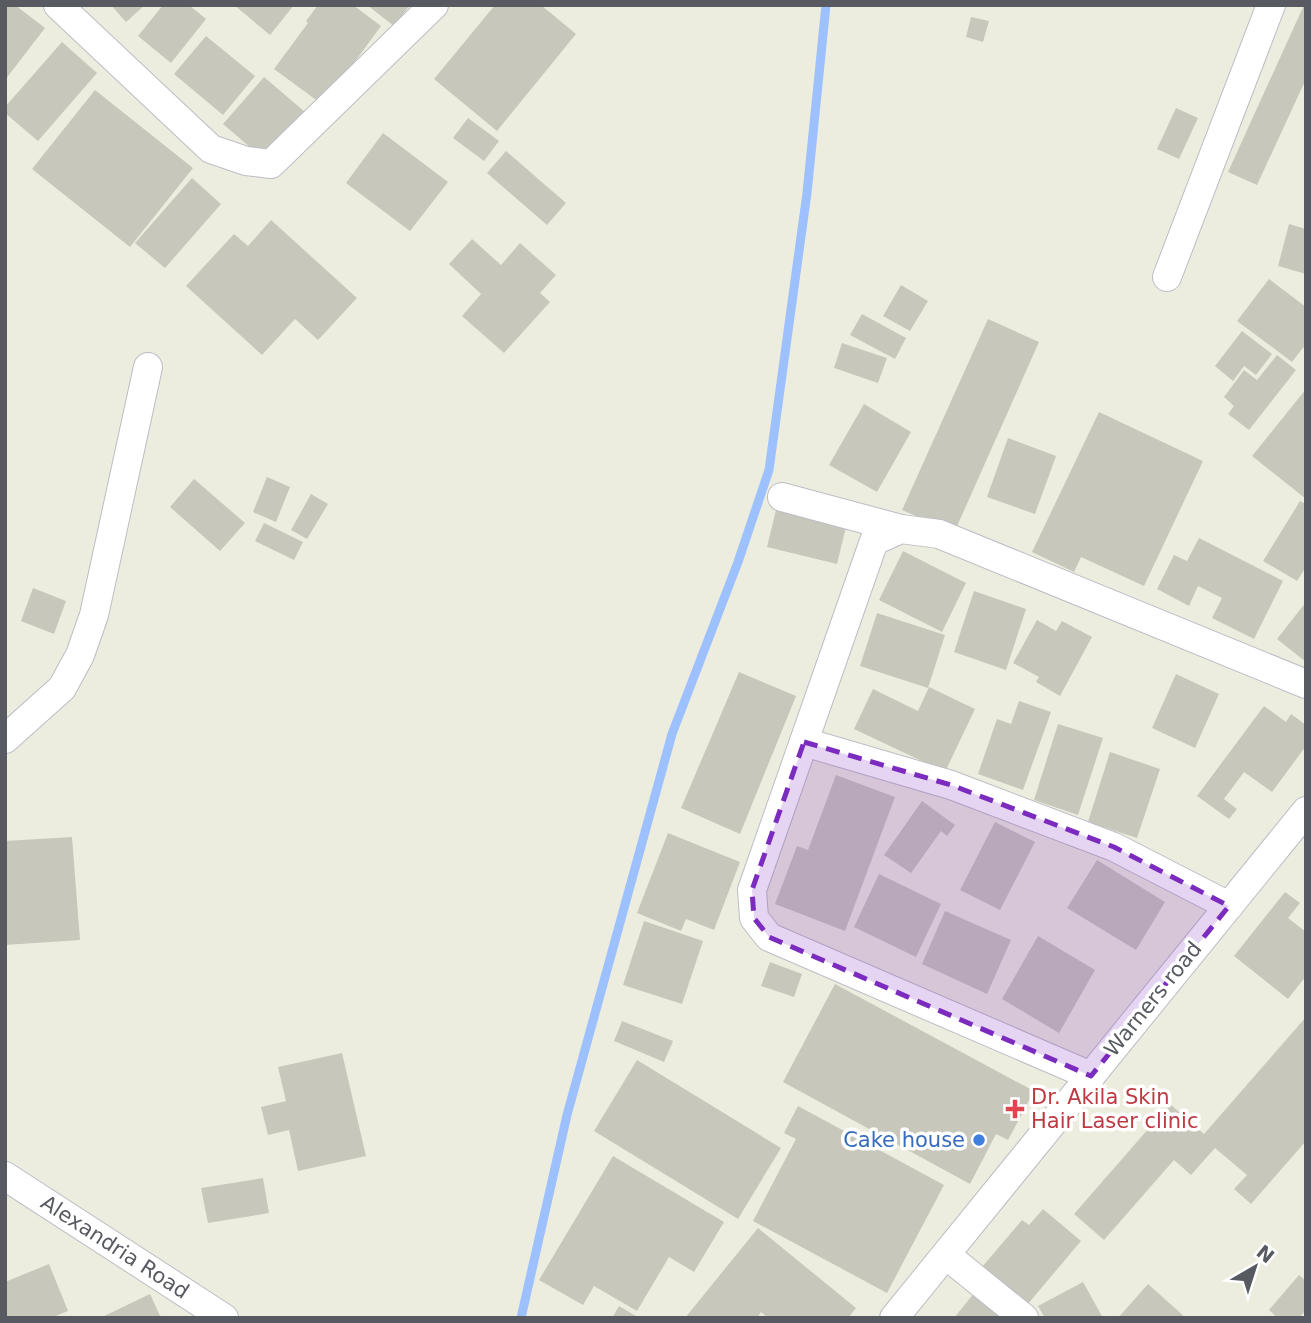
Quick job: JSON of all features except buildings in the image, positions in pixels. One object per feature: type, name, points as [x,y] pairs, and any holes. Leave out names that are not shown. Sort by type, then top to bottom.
[{"type":"street","points":[[58,5],[211,149],[246,161],[271,164],[434,5]]},
{"type":"street","points":[[1167,277],[1271,5]]},
{"type":"street","points":[[5,739],[62,688],[80,656],[94,615],[148,367]]},
{"type":"street","points":[[782,497],[901,529],[939,534],[1306,684]]},
{"type":"street","points":[[901,529],[874,541],[752,890],[754,918],[769,937],[1091,1076]]},
{"type":"street","points":[[804,742],[951,785],[1114,847],[1229,906]]},
{"type":"street","name":"Warners road","points":[[894,1318],[1306,811]]},
{"type":"street","name":"Alexandria Road","points":[[5,1176],[224,1318]]},
{"type":"street","points":[[946,1255],[1024,1318]]},
{"type":"highlighted area","points":[[804,742],[951,785],[1114,847],[1229,906],[1091,1076],[769,937],[754,918],[752,890]]},
{"type":"waterway","points":[[521,1318],[567,1115],[672,734],[738,562],[769,470],[807,193],[826,5]]},
{"type":"place","name":"Dr. Akila Skin Hair Laser clinic","points":[[1015,1109]]},
{"type":"place","name":"Cake house","points":[[979,1140]]}]
